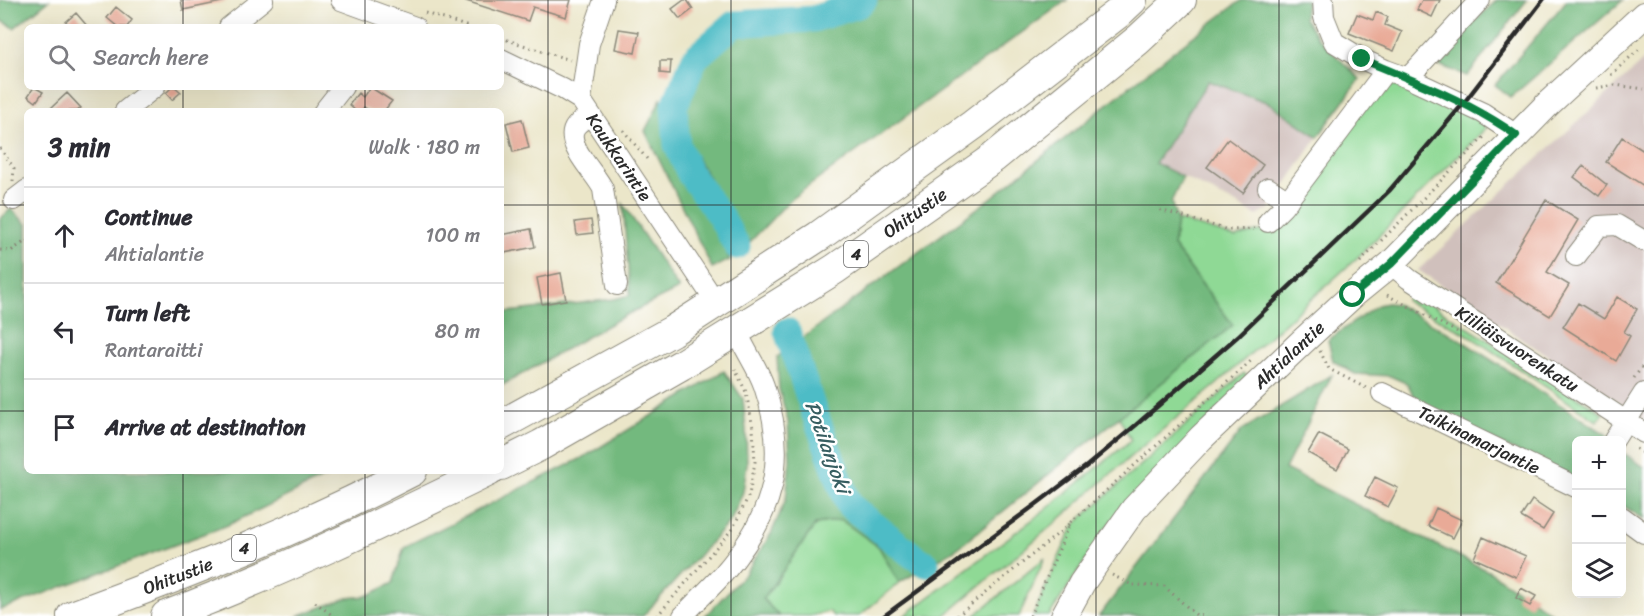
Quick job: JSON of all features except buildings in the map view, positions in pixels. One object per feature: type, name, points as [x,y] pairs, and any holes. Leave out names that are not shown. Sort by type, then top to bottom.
[{"type":"highway","name":"Ohitustie","points":[[504,423],[672,331],[819,236],[973,125],[1132,0]]},
{"type":"highway","name":"Ohitustie","points":[[504,464],[541,445],[681,365],[835,269],[993,158],[1138,40],[1181,0]]},
{"type":"highway","name":"Ohitustie","points":[[72,616],[197,569],[358,499],[406,474]]},
{"type":"highway","name":"Ohitustie","points":[[166,616],[206,601],[375,527],[483,474]]},
{"type":"main road","name":"Ahtialantie","points":[[1064,616],[1082,583],[1134,509],[1218,422],[1353,295],[1391,264],[1516,135],[1644,15]]},
{"type":"street","points":[[233,24],[263,0]]},
{"type":"street","points":[[341,0],[393,24],[418,20]]},
{"type":"street","points":[[604,0],[589,44],[586,107],[572,135],[581,157],[599,180],[603,189],[617,285]]},
{"type":"street","points":[[1323,0],[1323,17],[1334,42],[1362,59],[1483,113],[1516,135]]},
{"type":"street","points":[[1408,78],[1480,0]]},
{"type":"street","name":"Kaukkarintie","points":[[504,60],[563,89],[586,107],[707,289]]},
{"type":"street","points":[[1268,222],[1288,201],[1386,70]]},
{"type":"street","points":[[129,108],[151,90]]},
{"type":"street","points":[[326,108],[341,90]]},
{"type":"street","points":[[1268,188],[1288,201]]},
{"type":"street","points":[[1576,256],[1599,226],[1617,225],[1644,241]]},
{"type":"street","name":"Kiiliäisvuorenkatu","points":[[1391,264],[1619,432],[1644,433]]},
{"type":"street","points":[[683,616],[724,572],[753,534],[770,498],[777,459],[774,422],[763,384],[743,344]]},
{"type":"street","name":"Taikinamarjantie","points":[[1374,391],[1572,485]]},
{"type":"street","points":[[1619,432],[1644,393]]},
{"type":"street","points":[[1626,520],[1644,533]]},
{"type":"path","points":[[418,20],[447,24]]},
{"type":"path","points":[[504,39],[571,60]]},
{"type":"path","points":[[1590,93],[1644,44]]},
{"type":"path","points":[[1598,87],[1644,88]]},
{"type":"path","points":[[618,124],[647,159]]},
{"type":"path","points":[[1160,210],[1228,230],[1254,229],[1268,222]]},
{"type":"path","points":[[0,250],[11,251],[24,242]]},
{"type":"path","points":[[1387,295],[1459,333]]},
{"type":"path","points":[[1317,347],[1329,369],[1374,391]]},
{"type":"path","points":[[657,616],[733,528],[749,495],[755,462],[753,428],[746,392],[734,365]]},
{"type":"path","points":[[1619,432],[1644,454]]},
{"type":"path","points":[[957,616],[1071,522]]},
{"type":"path","points":[[1107,573],[1132,585],[1164,586],[1196,615],[1205,616]]},
{"type":"path","points":[[315,602],[333,616]]},
{"type":"shaded area","points":[[1644,60],[1644,419],[1418,270]]},
{"type":"shaded area","points":[[1208,81],[1269,103],[1318,137],[1269,209],[1257,216],[1155,163]],"holes":[[[1228,140],[1263,165],[1243,193],[1208,167]]]},
{"type":"green space","points":[[0,0],[49,0],[14,28],[0,20]]},
{"type":"green space","points":[[874,0],[1067,0],[791,199],[748,244],[685,138],[684,107],[702,67],[743,33],[818,30],[864,10]]},
{"type":"green space","points":[[1242,0],[1306,0],[1304,18],[1318,38],[1360,79],[1318,137],[1269,103],[1208,81],[1155,163],[1183,177],[1171,202],[1177,220],[1173,246],[1233,325],[958,548],[899,583],[879,547],[841,520],[816,524],[763,599],[779,616],[705,616],[745,574],[771,534],[786,499],[790,460],[788,421],[779,389],[777,357],[991,198],[1171,53]]},
{"type":"green space","points":[[1497,0],[1527,0],[1467,76],[1431,62]]},
{"type":"green space","points":[[1567,0],[1623,0],[1511,97],[1495,85]]},
{"type":"green space","points":[[1395,85],[1441,102],[1483,122],[1486,128],[1358,257],[1216,385],[1055,523],[944,616],[904,616],[1044,511],[1131,440],[1119,417],[1233,325],[1173,246],[1177,220],[1235,237],[1269,229],[1302,203],[1314,178],[1377,88]]},
{"type":"green space","points":[[661,99],[671,159],[712,222],[730,260],[712,268],[645,131]]},
{"type":"green space","points":[[623,204],[679,289],[624,316],[504,384],[504,313],[630,295]]},
{"type":"green space","points":[[11,209],[24,221],[24,474],[332,474],[228,525],[0,610],[0,219]]},
{"type":"green space","points":[[1411,297],[1429,303],[1603,413],[1597,421],[1468,335],[1406,301]]},
{"type":"green space","points":[[1396,304],[1456,337],[1608,436],[1572,436],[1572,478],[1417,404],[1408,384],[1390,376],[1355,374],[1333,361],[1328,340],[1378,305]]},
{"type":"green space","points":[[724,371],[743,399],[747,464],[743,492],[731,520],[643,616],[297,616],[347,598],[367,596],[393,583],[404,547],[584,457]]},
{"type":"green space","points":[[1244,373],[1249,379],[1112,520],[1049,616],[1033,616],[1076,523]]},
{"type":"green space","points":[[1332,375],[1285,469],[1490,572],[1556,616],[1099,616],[1242,430]]},
{"type":"green space","points":[[1626,455],[1644,467],[1644,519],[1626,508]]},
{"type":"green space","points":[[841,520],[879,547],[899,583],[859,616],[833,616],[829,611],[810,616],[779,616],[763,599],[816,524]]},
{"type":"green space","points":[[1045,558],[1019,616],[974,616]]},
{"type":"waterway","name":"Potilanjoki","points":[[737,246],[720,216],[690,174],[677,145],[674,107],[695,58],[734,24],[813,19],[858,5],[864,0]]},
{"type":"waterway","name":"Potilanjoki","points":[[787,331],[849,505],[926,564]]},
{"type":"railway","points":[[884,616],[1088,465],[1238,336],[1389,191],[1463,104],[1543,0]]},
{"type":"route","points":[[1353,295],[1391,264],[1516,135],[1483,113],[1362,59]]}]
